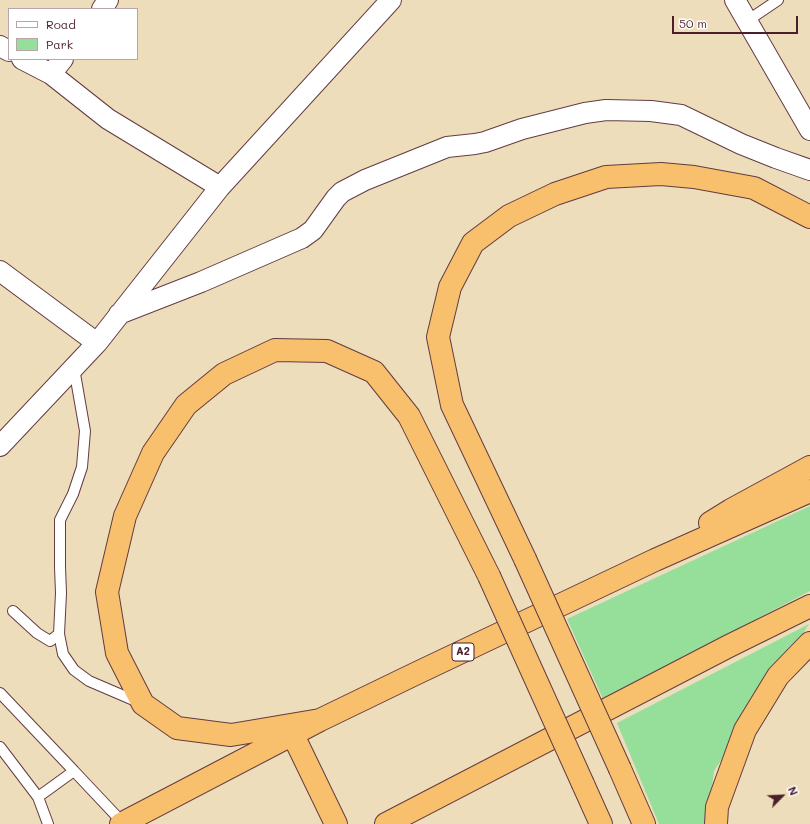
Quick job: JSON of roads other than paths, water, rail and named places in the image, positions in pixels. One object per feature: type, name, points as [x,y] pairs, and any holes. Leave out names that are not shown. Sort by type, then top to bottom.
[{"type":"highway","points":[[644,824],[525,559],[452,405],[438,338],[450,287],[473,243],[509,216],[555,194],[606,177],[661,174],[694,177],[754,188],[810,217]]},
{"type":"highway","points":[[320,720],[232,735],[178,728],[143,704],[117,653],[107,592],[125,516],[153,453],[186,405],[224,374],[275,350],[327,351],[374,372],[409,416],[489,576],[601,824]]},
{"type":"highway","points":[[655,560],[731,510],[810,467]]},
{"type":"highway","name":"A2","points":[[122,824],[320,720],[655,560],[810,491]]},
{"type":"highway","points":[[386,824],[715,653],[810,606]]},
{"type":"highway","points":[[716,824],[717,807],[745,730],[778,676],[810,643]]},
{"type":"highway","points":[[293,735],[336,824]]},
{"type":"street","points":[[0,446],[97,343],[220,187],[390,0]]},
{"type":"street","points":[[735,0],[810,130]]},
{"type":"street","points":[[24,60],[51,74],[108,119],[220,187]]},
{"type":"street","points":[[51,74],[62,60]]},
{"type":"street","points":[[119,314],[201,282],[302,238],[313,230],[342,192],[364,180],[443,148],[456,145],[475,144],[529,126],[585,113],[606,110],[651,111],[681,115],[741,144],[810,170]]},
{"type":"street","points":[[0,271],[97,343]]},
{"type":"lane","points":[[747,21],[778,0]]},
{"type":"lane","points":[[74,368],[84,431],[82,467],[60,520],[61,593],[58,634],[63,654],[74,670],[89,681],[143,704]]},
{"type":"lane","points":[[13,611],[37,633],[50,641],[58,634]]},
{"type":"lane","points":[[0,693],[122,824]]},
{"type":"lane","points":[[0,747],[38,797],[48,824]]},
{"type":"lane","points":[[38,797],[74,771]]}]
